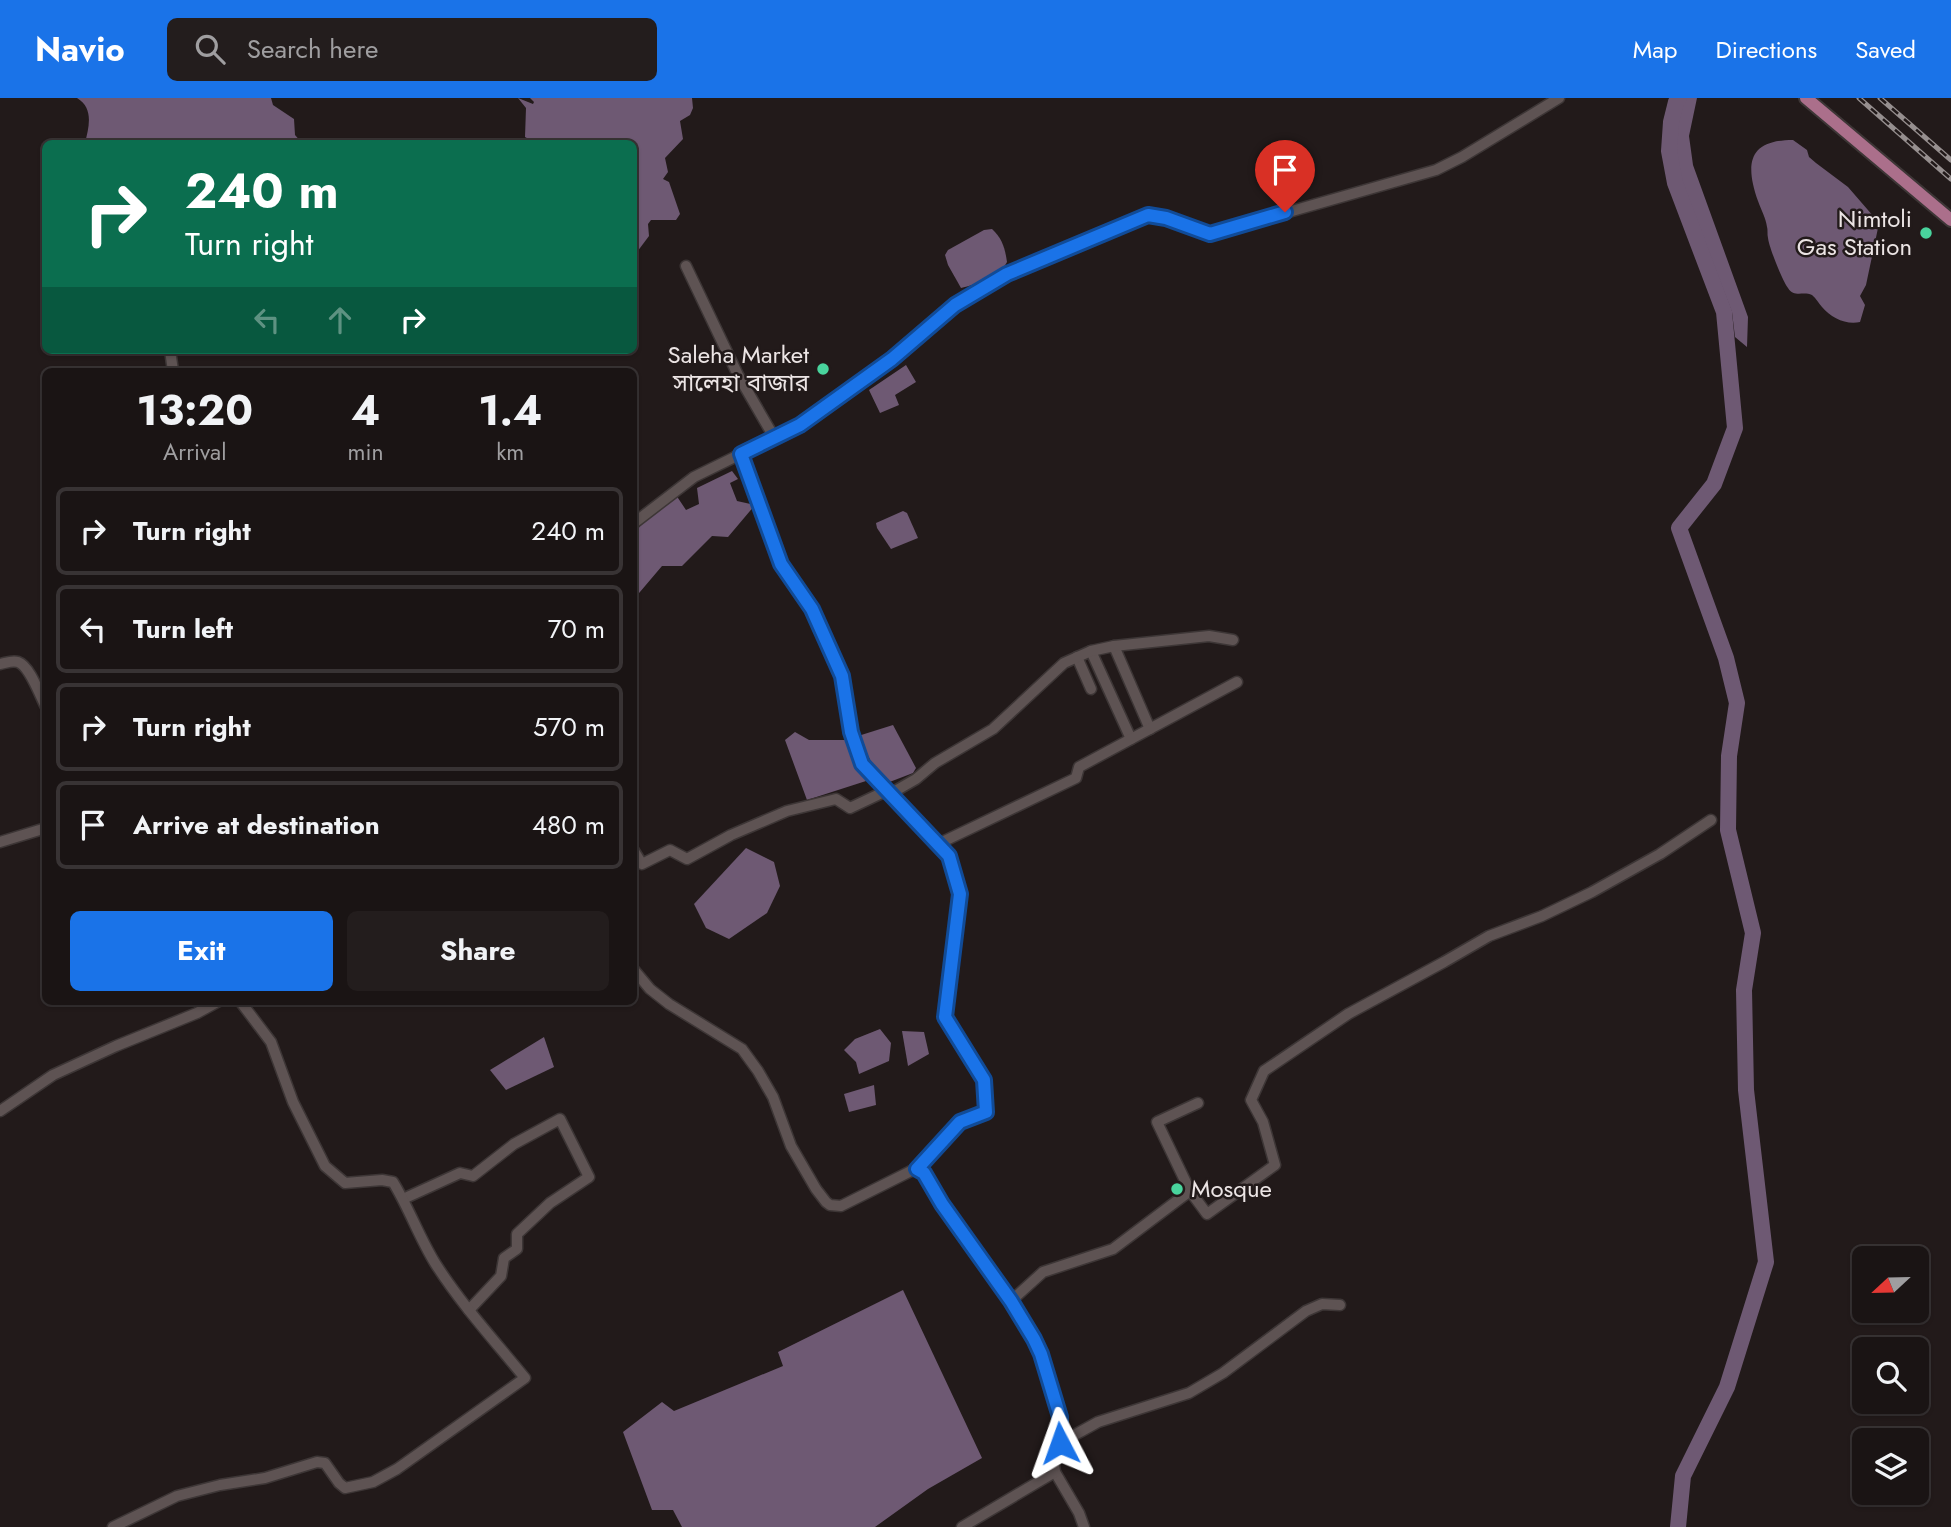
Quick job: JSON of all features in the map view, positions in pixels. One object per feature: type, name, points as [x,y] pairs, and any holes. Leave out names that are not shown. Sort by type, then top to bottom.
[{"type":"main road","points":[[1806,98],[1951,220]]},
{"type":"street","points":[[637,521],[694,477],[800,425],[892,359],[955,305],[1007,274],[1148,215],[1166,218],[1210,234],[1436,170],[1559,98]]},
{"type":"street","points":[[686,266],[738,375],[774,437]]},
{"type":"street","points":[[637,974],[650,989],[669,1004],[731,1041],[749,1057],[773,1097],[791,1146],[816,1189],[830,1205],[841,1206],[917,1169],[960,1122],[986,1112],[984,1080],[945,1017],[960,894],[949,856],[862,764],[851,732],[842,676],[812,609],[781,564],[741,454]]},
{"type":"street","points":[[637,856],[642,864],[670,850],[687,859],[731,835],[787,811],[835,799],[850,808],[888,793],[916,779],[935,763],[993,729],[1064,663],[1091,651],[1209,636],[1233,640]]},
{"type":"street","points":[[1114,646],[1150,729]]},
{"type":"street","points":[[1091,651],[1130,739]]},
{"type":"street","points":[[1077,657],[1091,689]]},
{"type":"street","points":[[0,664],[20,662],[27,669],[42,699]]},
{"type":"street","points":[[938,844],[1076,778],[1079,767],[1237,682]]},
{"type":"street","points":[[1198,1103],[1157,1122],[1190,1191],[1207,1214],[1275,1165],[1263,1122],[1251,1100],[1264,1071],[1348,1014],[1489,936],[1542,916],[1592,892],[1660,854],[1711,820]]},
{"type":"street","points":[[0,842],[42,829]]},
{"type":"street","points":[[0,1111],[53,1075],[212,1005]]},
{"type":"street","points":[[113,1527],[177,1496],[220,1485],[265,1478],[317,1462],[325,1463],[345,1488],[373,1482],[397,1469],[525,1378],[469,1310],[435,1263],[393,1182],[382,1180],[345,1183],[325,1166],[293,1102],[271,1042],[243,1005]]},
{"type":"street","points":[[403,1199],[460,1173],[473,1176],[514,1144],[559,1119],[589,1177],[550,1203],[517,1234],[517,1249],[505,1258],[500,1276],[469,1310]]},
{"type":"street","points":[[917,1169],[924,1173],[942,1204],[1011,1301],[1041,1354],[1060,1417],[1060,1443],[1054,1465],[1055,1472],[1079,1513],[1084,1527]]},
{"type":"street","points":[[1011,1301],[1043,1272],[1113,1249],[1190,1191]]},
{"type":"street","points":[[1060,1443],[1098,1422],[1189,1393],[1223,1373],[1306,1311],[1322,1304],[1340,1305]]},
{"type":"street","points":[[962,1527],[1055,1472]]},
{"type":"shaded area","points":[[77,98],[271,98],[273,105],[294,119],[295,135],[299,140],[86,140],[88,112]]},
{"type":"shaded area","points":[[518,98],[533,104],[530,98],[692,98],[693,108],[690,115],[680,121],[683,139],[665,158],[668,172],[663,179],[669,182],[680,214],[676,220],[651,220],[648,224],[649,236],[637,252],[637,140],[530,140],[525,137],[526,108]]},
{"type":"shaded area","points":[[1676,98],[1697,98],[1689,136],[1693,165],[1748,317],[1747,347],[1735,337],[1732,312],[1705,242],[1684,206],[1668,145]]},
{"type":"shaded area","points":[[1793,140],[1807,150],[1809,157],[1816,163],[1848,187],[1874,217],[1878,228],[1866,285],[1860,296],[1865,305],[1860,322],[1839,320],[1826,311],[1812,295],[1790,291],[1773,256],[1766,220],[1754,188],[1751,165],[1759,150],[1767,144]]},
{"type":"shaded area","points":[[992,229],[1002,244],[1007,262],[987,279],[961,288],[945,255],[948,250],[984,230]]},
{"type":"shaded area","points":[[906,365],[916,382],[895,395],[899,405],[880,413],[869,390]]},
{"type":"shaded area","points":[[732,471],[738,479],[730,483],[737,501],[755,505],[728,537],[712,536],[682,566],[662,566],[637,595],[637,530],[642,523],[676,495],[686,510],[699,504],[697,488]]},
{"type":"shaded area","points":[[903,511],[907,513],[918,538],[891,549],[876,523]]},
{"type":"shaded area","points":[[893,725],[916,768],[913,773],[887,783],[880,779],[858,736]]},
{"type":"shaded area","points":[[795,732],[809,740],[847,740],[866,781],[807,800],[785,740]]},
{"type":"shaded area","points":[[746,848],[774,862],[780,886],[767,913],[729,939],[706,928],[694,904]]},
{"type":"shaded area","points":[[880,1029],[891,1043],[889,1061],[859,1074],[856,1062],[844,1050],[855,1039]]},
{"type":"shaded area","points":[[902,1031],[924,1032],[929,1054],[908,1066]]},
{"type":"shaded area","points":[[544,1037],[554,1067],[506,1090],[490,1070]]},
{"type":"shaded area","points":[[874,1085],[876,1105],[849,1112],[844,1094]]},
{"type":"shaded area","points":[[903,1290],[982,1458],[928,1489],[875,1527],[682,1527],[673,1510],[652,1510],[623,1432],[662,1402],[674,1411],[783,1366],[778,1352]]},
{"type":"waterway","points":[[1678,1527],[1683,1476],[1727,1387],[1766,1262],[1746,1090],[1744,990],[1753,933],[1728,830],[1729,756],[1737,703],[1726,658],[1679,528],[1714,484],[1735,428],[1724,312],[1675,183],[1669,151],[1671,122],[1679,98]]},
{"type":"railway","points":[[1859,98],[1951,179]]},
{"type":"railway","points":[[1880,98],[1951,160]]},
{"type":"place","name":"Nimtoli Gas Station","points":[[1926,233]]},
{"type":"place","name":"Saleha Market সালেহা বাজার","points":[[823,369]]},
{"type":"place","name":"Mosque","points":[[1177,1189]]},
{"type":"route","points":[[1060,1443],[1060,1417],[1034,1339],[1011,1301],[942,1204],[922,1170],[917,1169],[960,1122],[986,1112],[984,1080],[945,1017],[960,894],[949,856],[862,764],[851,732],[842,676],[812,609],[781,564],[741,454],[800,425],[892,359],[955,305],[1007,274],[1148,215],[1166,218],[1210,234],[1285,212]]}]
